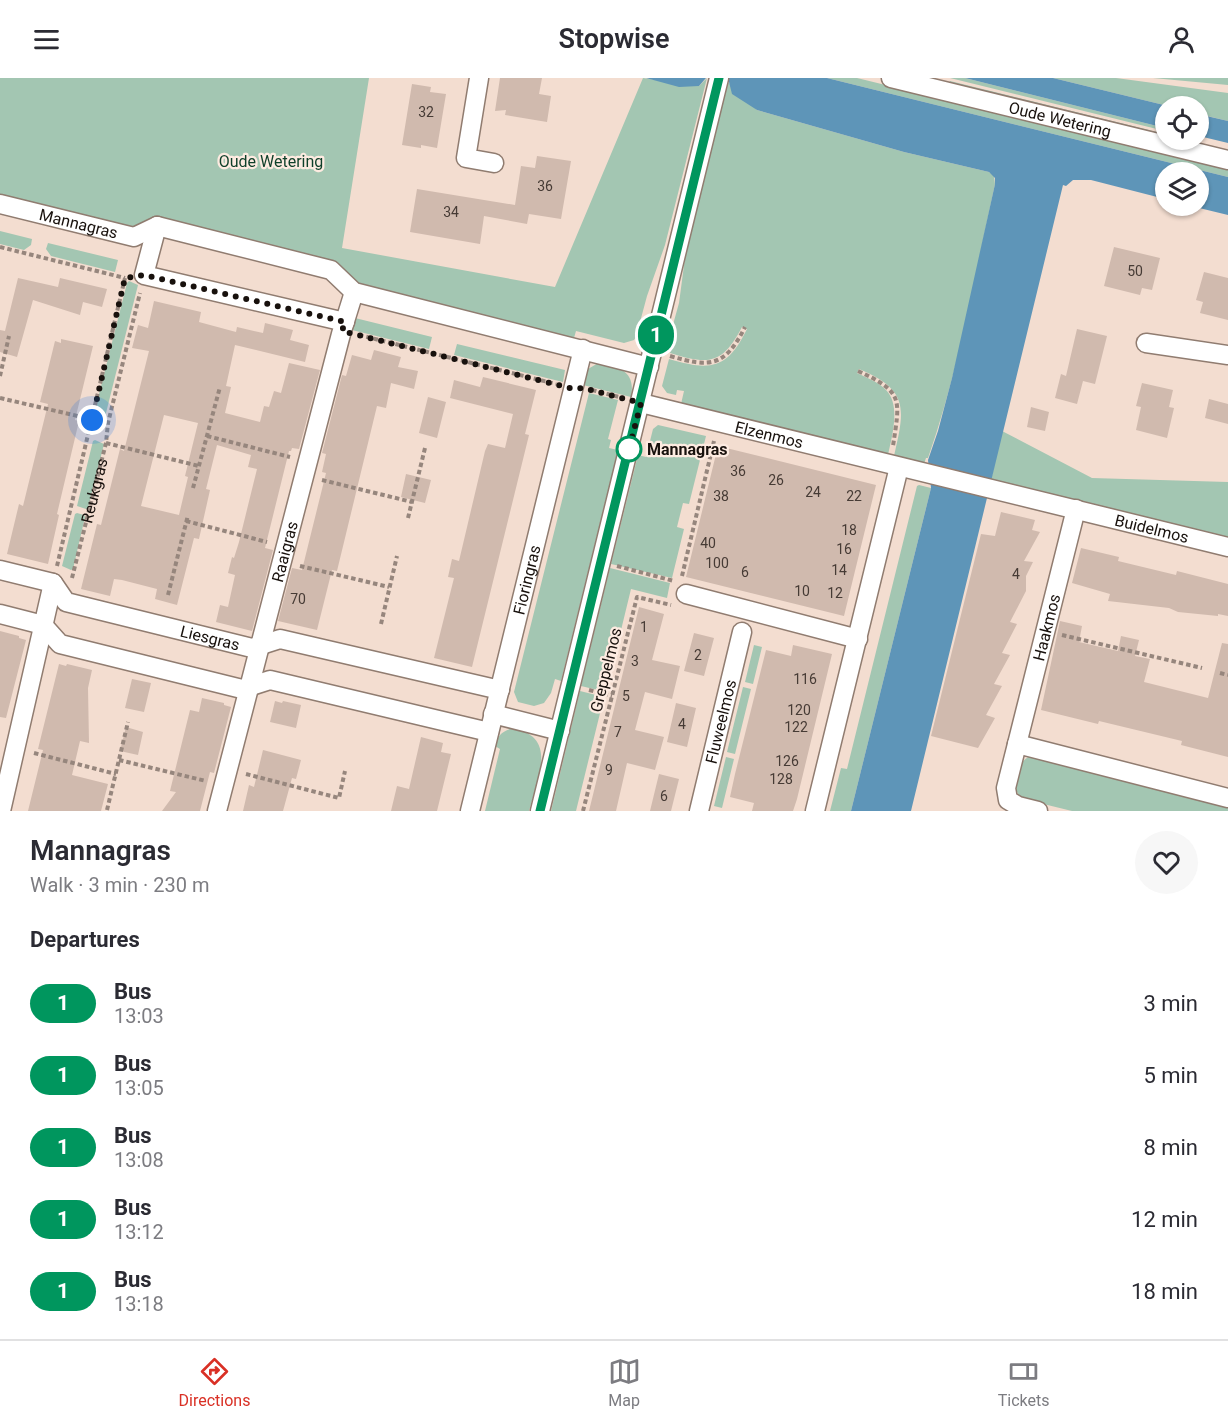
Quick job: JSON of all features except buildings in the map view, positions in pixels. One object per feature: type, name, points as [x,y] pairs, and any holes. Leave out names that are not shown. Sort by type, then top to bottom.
[{"type":"street","points":[[479,78],[466,158],[495,162]]},
{"type":"street","name":"Oude Wetering","points":[[891,78],[1228,160]]},
{"type":"street","points":[[540,811],[718,79]]},
{"type":"street","name":"Mannagras","points":[[0,204],[134,237],[157,226]]},
{"type":"street","points":[[344,326],[144,275],[157,226],[331,270],[354,292],[584,349],[651,359]]},
{"type":"street","name":"Raaigras","points":[[217,811],[354,292]]},
{"type":"street","points":[[1146,343],[1228,355]]},
{"type":"street","name":"Fioringras","points":[[470,811],[584,349]]},
{"type":"street","name":"Elzenmos","points":[[641,403],[1076,509]]},
{"type":"street","points":[[814,811],[858,639],[893,466]]},
{"type":"street","name":"Buidelmos","points":[[1076,509],[1228,547]]},
{"type":"street","name":"Haakmos","points":[[1038,811],[1018,806],[1008,800],[1006,788],[1076,509]]},
{"type":"street","points":[[0,570],[53,583],[66,602]]},
{"type":"street","points":[[1,811],[53,583]]},
{"type":"street","points":[[681,596],[858,639]]},
{"type":"street","name":"Liesgras","points":[[66,602],[252,648],[280,639],[500,690]]},
{"type":"street","points":[[0,614],[43,625],[60,644],[242,689],[270,680],[491,723],[560,730]]},
{"type":"street","name":"Fluweelmos","points":[[699,811],[742,632]]},
{"type":"street","points":[[1017,744],[1228,798]]},
{"type":"path","points":[[0,247],[125,278],[144,275]]},
{"type":"path","points":[[53,583],[127,268]]},
{"type":"path","name":"Reukgras","points":[[66,602],[106,443],[108,423],[144,275]]},
{"type":"path","points":[[344,326],[574,389],[583,388],[641,403]]},
{"type":"path","points":[[651,359],[712,362],[732,350],[745,327]]},
{"type":"path","points":[[0,376],[9,336]]},
{"type":"path","points":[[858,371],[882,382],[895,397],[897,416],[893,466]]},
{"type":"path","points":[[193,488],[220,387]]},
{"type":"path","points":[[0,398],[108,423]]},
{"type":"path","points":[[601,562],[680,583],[718,422]]},
{"type":"path","points":[[207,436],[412,502]]},
{"type":"path","points":[[106,443],[199,466]]},
{"type":"path","points":[[408,518],[425,448]]},
{"type":"path","points":[[168,595],[188,515]]},
{"type":"path","points":[[186,521],[389,587]]},
{"type":"path","points":[[381,624],[398,555]]},
{"type":"path","name":"Greppelmos","points":[[583,811],[637,597],[674,606],[681,596]]},
{"type":"path","points":[[1046,631],[1202,669]]},
{"type":"path","points":[[1220,673],[1228,675]]},
{"type":"path","points":[[107,810],[128,722]]},
{"type":"path","points":[[16,749],[116,774]]},
{"type":"path","points":[[119,760],[339,798],[345,771]]},
{"type":"green space","name":"Oude Wetering","points":[[0,78],[369,78],[342,248],[555,287],[643,78],[699,86],[707,78],[665,245],[647,296],[636,337],[624,343],[576,331],[574,338],[358,284],[335,262],[156,218],[131,228],[0,196]]},
{"type":"green space","points":[[827,78],[857,78],[1199,162],[1167,162]]},
{"type":"green space","points":[[950,78],[965,78],[1155,126],[1155,129]]},
{"type":"green space","points":[[1053,78],[1116,78],[1228,93],[1228,121],[1209,116],[1209,96],[1155,96],[1155,103]]},
{"type":"green space","points":[[1153,78],[1228,78],[1228,85]]},
{"type":"green space","points":[[727,81],[757,110],[904,152],[989,172],[994,176],[995,184],[958,357],[939,425],[924,464],[894,456],[900,425],[899,402],[895,393],[887,385],[859,369],[857,373],[876,382],[891,396],[894,421],[888,455],[681,404],[684,391],[677,390],[676,395],[667,393],[662,386],[669,359],[696,365],[716,364],[732,353],[747,329],[742,327],[728,349],[713,359],[695,359],[670,353],[673,340],[669,339],[679,303],[687,243]]},
{"type":"green space","points":[[950,81],[1155,132],[1155,135],[949,84]]},
{"type":"green space","points":[[1209,164],[1228,169],[1228,177],[1209,172]]},
{"type":"green space","points":[[0,231],[32,239],[31,245],[24,250],[0,244]]},
{"type":"green space","points":[[48,243],[118,260],[115,272],[51,256],[46,249]]},
{"type":"green space","points":[[129,281],[138,285],[105,417],[94,414]]},
{"type":"green space","points":[[355,318],[432,337],[429,349],[352,330]]},
{"type":"green space","points":[[457,344],[565,370],[563,382],[454,355]]},
{"type":"green space","points":[[600,362],[614,366],[629,376],[631,397],[583,385],[588,369]]},
{"type":"green space","points":[[589,393],[618,400],[608,439],[611,440],[609,448],[618,450],[561,681],[555,679],[551,693],[544,703],[534,706],[518,702],[514,692]]},
{"type":"green space","points":[[658,425],[706,436],[689,504],[683,503],[677,527],[684,529],[672,578],[611,564],[638,455],[646,457],[653,429]]},
{"type":"green space","points":[[1002,431],[1092,478],[1228,482],[1228,538],[991,480]]},
{"type":"green space","points":[[95,440],[104,444],[86,509],[77,506]]},
{"type":"green space","points":[[919,485],[931,488],[851,811],[830,811],[841,768],[847,769]]},
{"type":"green space","points":[[77,513],[85,517],[71,570],[62,566]]},
{"type":"green space","points":[[610,568],[670,583],[667,598],[631,589],[606,692],[581,686]]},
{"type":"green space","points":[[754,645],[762,647],[753,684],[745,682]]},
{"type":"green space","points":[[743,687],[751,689],[735,754],[727,752]]},
{"type":"green space","points":[[580,691],[604,697],[576,811],[551,811]]},
{"type":"green space","points":[[510,729],[526,732],[535,739],[540,749],[540,773],[529,811],[485,811],[500,749],[495,746],[498,737]]},
{"type":"green space","points":[[1030,756],[1228,803],[1228,811],[1072,811],[1023,799],[1018,794],[1015,782],[1021,764]]},
{"type":"green space","points":[[726,757],[734,759],[722,808],[714,806]]},
{"type":"water","points":[[646,78],[706,78],[699,86],[679,87]]},
{"type":"water","points":[[715,78],[827,78],[1167,162],[1155,162],[1155,196],[1091,180],[1073,180],[1066,186],[1063,185],[911,811],[851,811],[931,488],[928,460],[952,378],[995,178],[989,172],[904,152],[757,110],[732,94],[729,82]]},
{"type":"water","points":[[965,78],[1053,78],[1155,103],[1155,126]]},
{"type":"water","points":[[1209,117],[1228,121],[1228,143],[1209,138]]},
{"type":"water","points":[[1209,172],[1228,177],[1228,215],[1209,210]]},
{"type":"bus line","name":"1","points":[[540,811],[719,78]]},
{"type":"place","name":"Mannagras","points":[[629,449]]},
{"type":"route","points":[[92,420],[125,278],[144,275],[345,322],[342,331],[574,389],[583,388],[641,403],[629,449]]}]
